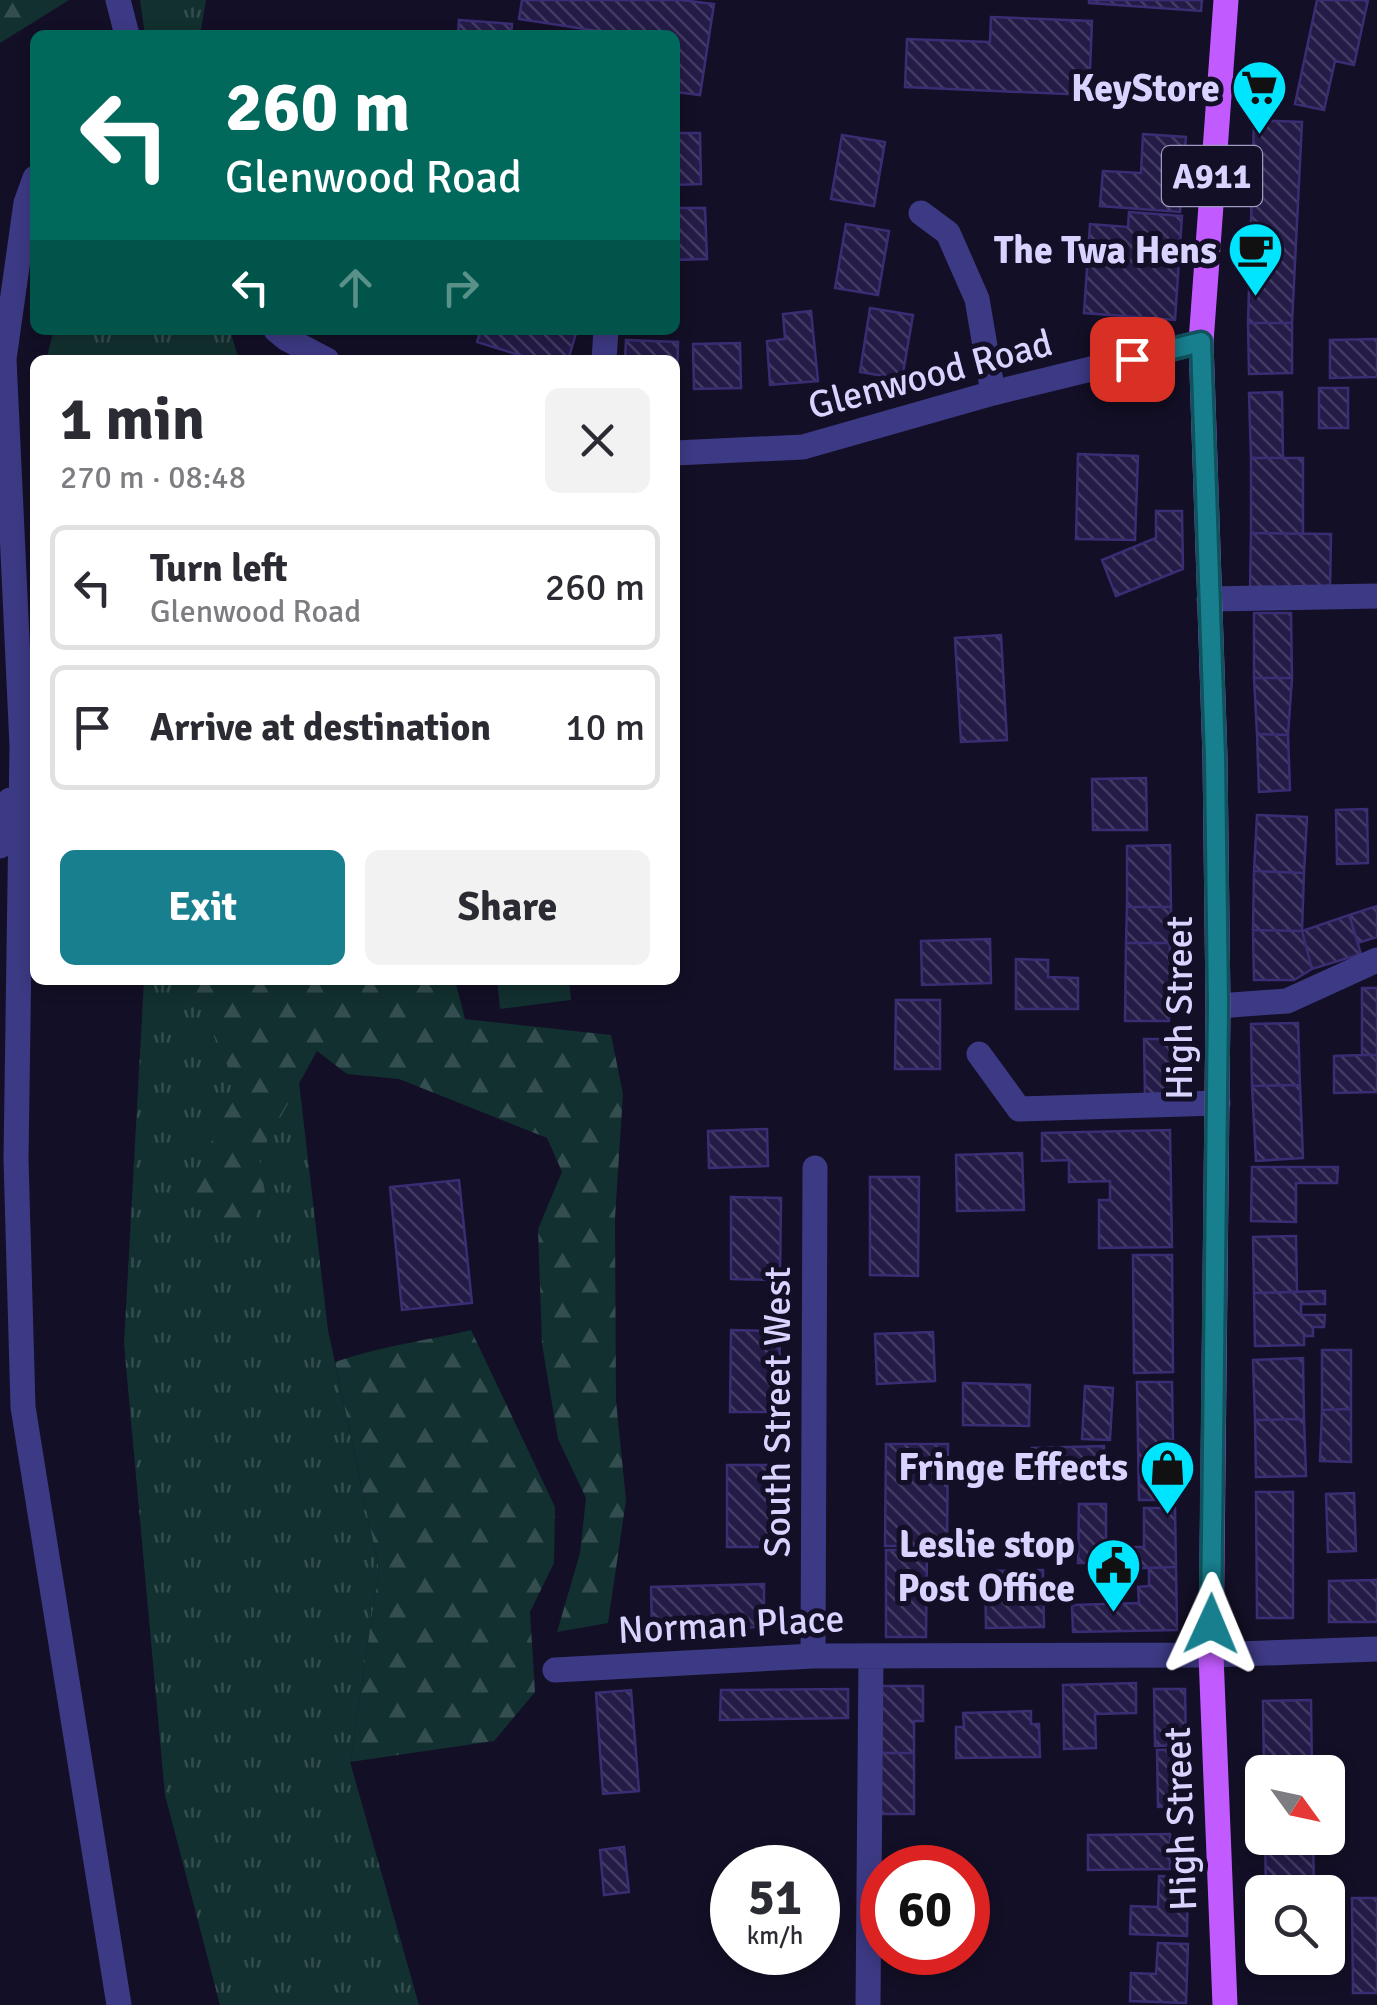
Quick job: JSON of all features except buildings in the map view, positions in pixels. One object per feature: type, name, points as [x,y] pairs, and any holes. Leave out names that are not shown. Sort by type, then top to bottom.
[{"type":"main road","name":"High Street","points":[[1225,5],[1201,342],[1215,757],[1218,1006],[1210,1655],[1225,2005]]},
{"type":"street","points":[[118,0],[126,30]]},
{"type":"street","points":[[30,192],[4,359],[22,746],[16,1159],[23,1407],[119,2005]]},
{"type":"street","points":[[922,213],[948,232],[978,299],[993,394]]},
{"type":"street","points":[[282,335],[317,355]]},
{"type":"street","name":"Glenwood Road","points":[[680,453],[804,447],[1201,342]]},
{"type":"street","points":[[1210,599],[1377,596]]},
{"type":"street","points":[[0,846],[22,746]]},
{"type":"street","points":[[1218,1006],[1287,1001],[1377,960]]},
{"type":"street","points":[[979,1054],[1018,1109],[1218,1103]]},
{"type":"street","name":"South Street West","points":[[813,1656],[815,1168]]},
{"type":"street","name":"Norman Place","points":[[555,1670],[813,1656],[1210,1655],[1377,1649]]},
{"type":"street","points":[[868,2005],[872,1656]]},
{"type":"green space","points":[[0,0],[69,0],[0,43]]},
{"type":"green space","points":[[140,0],[206,0],[201,30],[144,30]]},
{"type":"green space","points":[[53,335],[232,335],[238,355],[47,355]]},
{"type":"green space","points":[[144,985],[288,985],[328,1330],[379,1569],[350,1762],[419,2005],[220,2005],[165,1795],[124,1344]]},
{"type":"green space","points":[[190,985],[456,985],[465,1019],[611,1035],[623,1094],[615,1218],[616,1401],[626,1500],[608,1623],[557,1632],[580,1553],[586,1498],[558,1439],[542,1344],[538,1229],[562,1172],[547,1138],[399,1079],[347,1074],[317,1051],[259,1156],[265,1193],[254,1218],[216,1218],[188,1187],[222,1119],[230,1090],[229,1070]]},
{"type":"green space","points":[[498,985],[570,985],[571,1000],[500,1009]]},
{"type":"green space","points":[[471,1330],[555,1507],[554,1563],[530,1612],[535,1692],[494,1741],[350,1762],[379,1569],[335,1362]]},
{"type":"place","name":"KeyStore","points":[[1259,137]]},
{"type":"place","name":"The Twa Hens","points":[[1256,299]]},
{"type":"place","name":"Fringe Effects","points":[[1167,1516]]},
{"type":"place","name":"Leslie stop Post Office","points":[[1114,1615]]},
{"type":"route","points":[[1132,359],[1201,342],[1215,757],[1218,1006],[1211,1624]]}]
